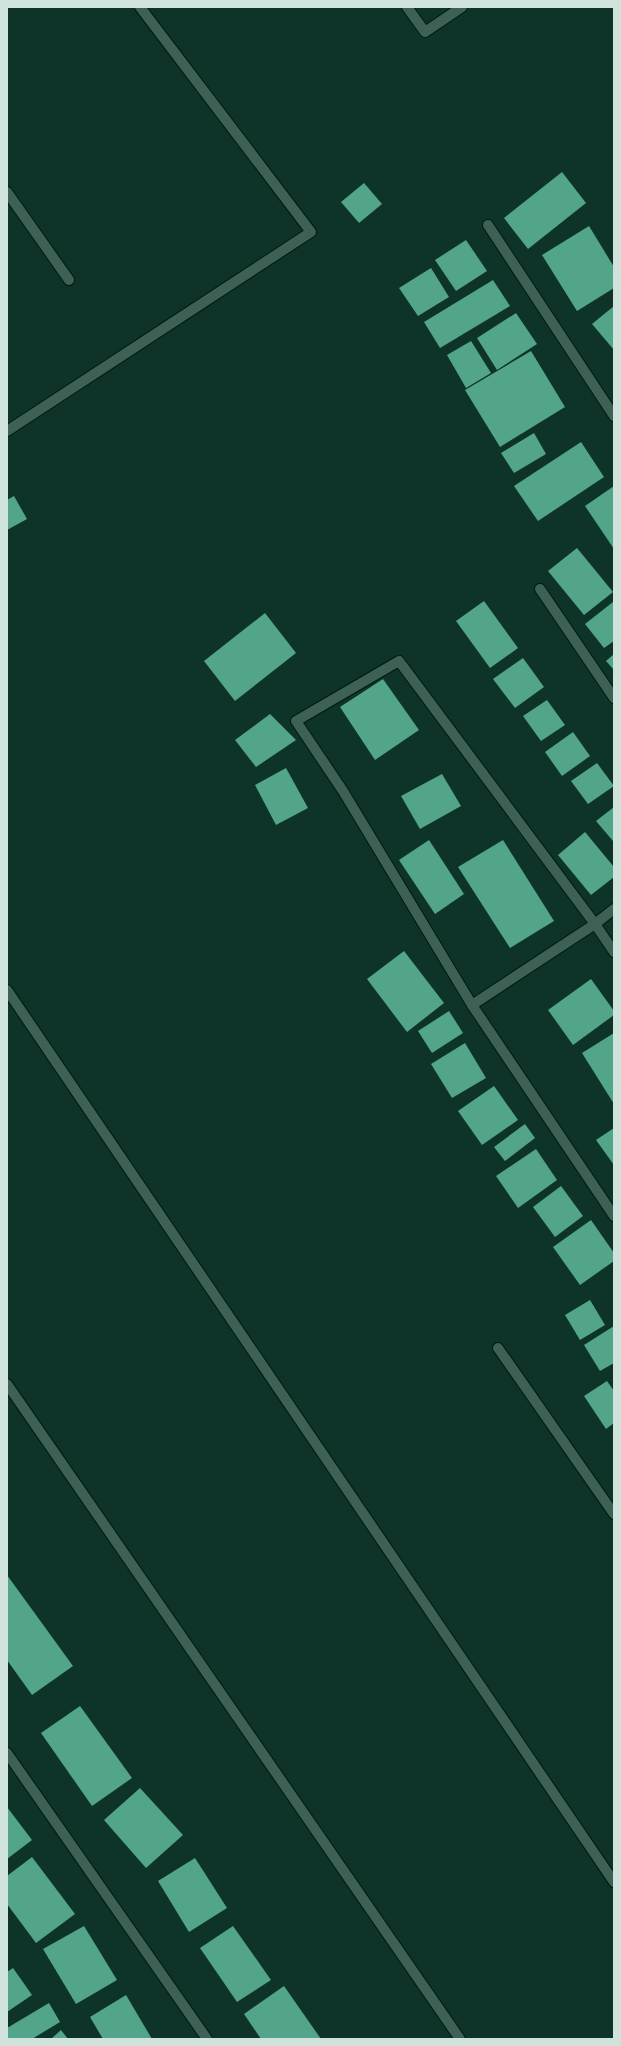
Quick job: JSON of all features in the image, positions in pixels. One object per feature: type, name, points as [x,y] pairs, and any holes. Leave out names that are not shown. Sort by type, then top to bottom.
[{"type":"street","points":[[7,431],[311,232],[140,7]]},
{"type":"street","points":[[407,7],[425,32],[462,7]]},
{"type":"street","points":[[7,192],[69,280]]},
{"type":"street","points":[[488,225],[614,416]]},
{"type":"street","points":[[540,589],[614,698]]},
{"type":"street","points":[[614,952],[596,924],[400,661],[296,721],[342,790],[472,1005],[614,1216]]},
{"type":"street","points":[[472,1005],[596,924],[614,909]]},
{"type":"street","points":[[7,990],[614,1882]]},
{"type":"street","points":[[498,1348],[614,1514]]},
{"type":"street","points":[[7,1384],[460,2039]]},
{"type":"street","points":[[7,1753],[207,2039]]},
{"type":"building","points":[[562,172],[586,203],[528,249],[504,218]]},
{"type":"building","points":[[364,183],[382,204],[359,223],[341,202]]},
{"type":"building","points":[[589,226],[614,267],[614,288],[577,311],[542,255]]},
{"type":"building","points":[[466,240],[487,271],[456,291],[435,260]]},
{"type":"building","points":[[431,268],[449,297],[418,316],[399,288]]},
{"type":"building","points":[[493,280],[510,306],[440,348],[424,322]]},
{"type":"building","points":[[614,306],[614,350],[592,324]]},
{"type":"building","points":[[516,313],[537,344],[497,370],[477,338]]},
{"type":"building","points":[[471,341],[491,373],[466,388],[447,355]]},
{"type":"building","points":[[531,351],[565,407],[500,447],[465,390]]},
{"type":"building","points":[[534,433],[546,454],[514,473],[501,453]]},
{"type":"building","points":[[581,442],[604,477],[538,521],[514,486]]},
{"type":"building","points":[[614,486],[614,549],[585,506]]},
{"type":"building","points":[[14,496],[27,519],[7,530],[7,500]]},
{"type":"building","points":[[577,548],[613,592],[584,615],[548,571]]},
{"type":"building","points":[[484,601],[518,648],[490,668],[456,621]]},
{"type":"building","points":[[613,602],[614,641],[604,648],[585,624]]},
{"type":"building","points":[[265,613],[296,653],[235,701],[204,661]]},
{"type":"building","points":[[614,654],[614,670],[606,661]]},
{"type":"building","points":[[523,658],[544,687],[515,708],[493,679]]},
{"type":"building","points":[[383,679],[419,730],[375,760],[340,707]]},
{"type":"building","points":[[547,700],[565,725],[541,741],[523,716]]},
{"type":"building","points":[[270,714],[296,740],[256,767],[235,740]]},
{"type":"building","points":[[573,732],[590,756],[562,776],[545,752]]},
{"type":"building","points":[[597,763],[614,786],[588,804],[571,781]]},
{"type":"building","points":[[286,768],[308,808],[276,825],[255,785]]},
{"type":"building","points":[[442,774],[461,806],[420,829],[401,796]]},
{"type":"building","points":[[614,807],[614,840],[613,841],[596,821]]},
{"type":"building","points":[[585,832],[614,867],[614,877],[591,895],[558,855]]},
{"type":"building","points":[[429,840],[464,894],[435,914],[399,860]]},
{"type":"building","points":[[503,840],[554,921],[510,948],[458,867]]},
{"type":"building","points":[[404,951],[444,1003],[407,1032],[367,979]]},
{"type":"building","points":[[591,979],[614,1011],[614,1015],[573,1045],[548,1010]]},
{"type":"building","points":[[449,1011],[463,1033],[432,1053],[418,1031]]},
{"type":"building","points":[[614,1033],[614,1104],[582,1053]]},
{"type":"building","points":[[465,1043],[486,1078],[452,1098],[431,1064]]},
{"type":"building","points":[[494,1086],[518,1120],[482,1145],[458,1111]]},
{"type":"building","points":[[525,1124],[535,1138],[505,1161],[494,1147]]},
{"type":"building","points":[[614,1128],[614,1165],[596,1140]]},
{"type":"building","points":[[536,1149],[557,1180],[518,1208],[496,1176]]},
{"type":"building","points":[[561,1186],[583,1216],[555,1237],[533,1207]]},
{"type":"building","points":[[591,1220],[614,1253],[614,1261],[580,1285],[553,1247]]},
{"type":"building","points":[[590,1300],[605,1325],[580,1340],[565,1315]]},
{"type":"building","points":[[614,1326],[614,1363],[600,1371],[584,1345]]},
{"type":"building","points":[[607,1381],[614,1391],[614,1423],[606,1429],[584,1396]]},
{"type":"building","points":[[7,1575],[73,1666],[32,1695],[7,1660]]},
{"type":"building","points":[[80,1706],[132,1778],[92,1806],[41,1733]]},
{"type":"building","points":[[140,1788],[183,1835],[146,1868],[104,1820]]},
{"type":"building","points":[[7,1807],[32,1840],[7,1859]]},
{"type":"building","points":[[32,1857],[75,1914],[36,1943],[7,1904],[7,1876]]},
{"type":"building","points":[[195,1858],[227,1908],[189,1932],[158,1881]]},
{"type":"building","points":[[84,1926],[117,1980],[76,2004],[43,1949]]},
{"type":"building","points":[[233,1926],[271,1980],[237,2002],[200,1948]]},
{"type":"building","points":[[13,1968],[32,1995],[7,2012],[7,1972]]},
{"type":"building","points":[[284,1986],[321,2039],[261,2039],[244,2014]]},
{"type":"building","points":[[126,1995],[152,2039],[103,2039],[90,2017]]},
{"type":"building","points":[[49,2003],[60,2022],[32,2039],[7,2039],[7,2028]]},
{"type":"building","points":[[61,2030],[68,2039],[51,2039]]}]
